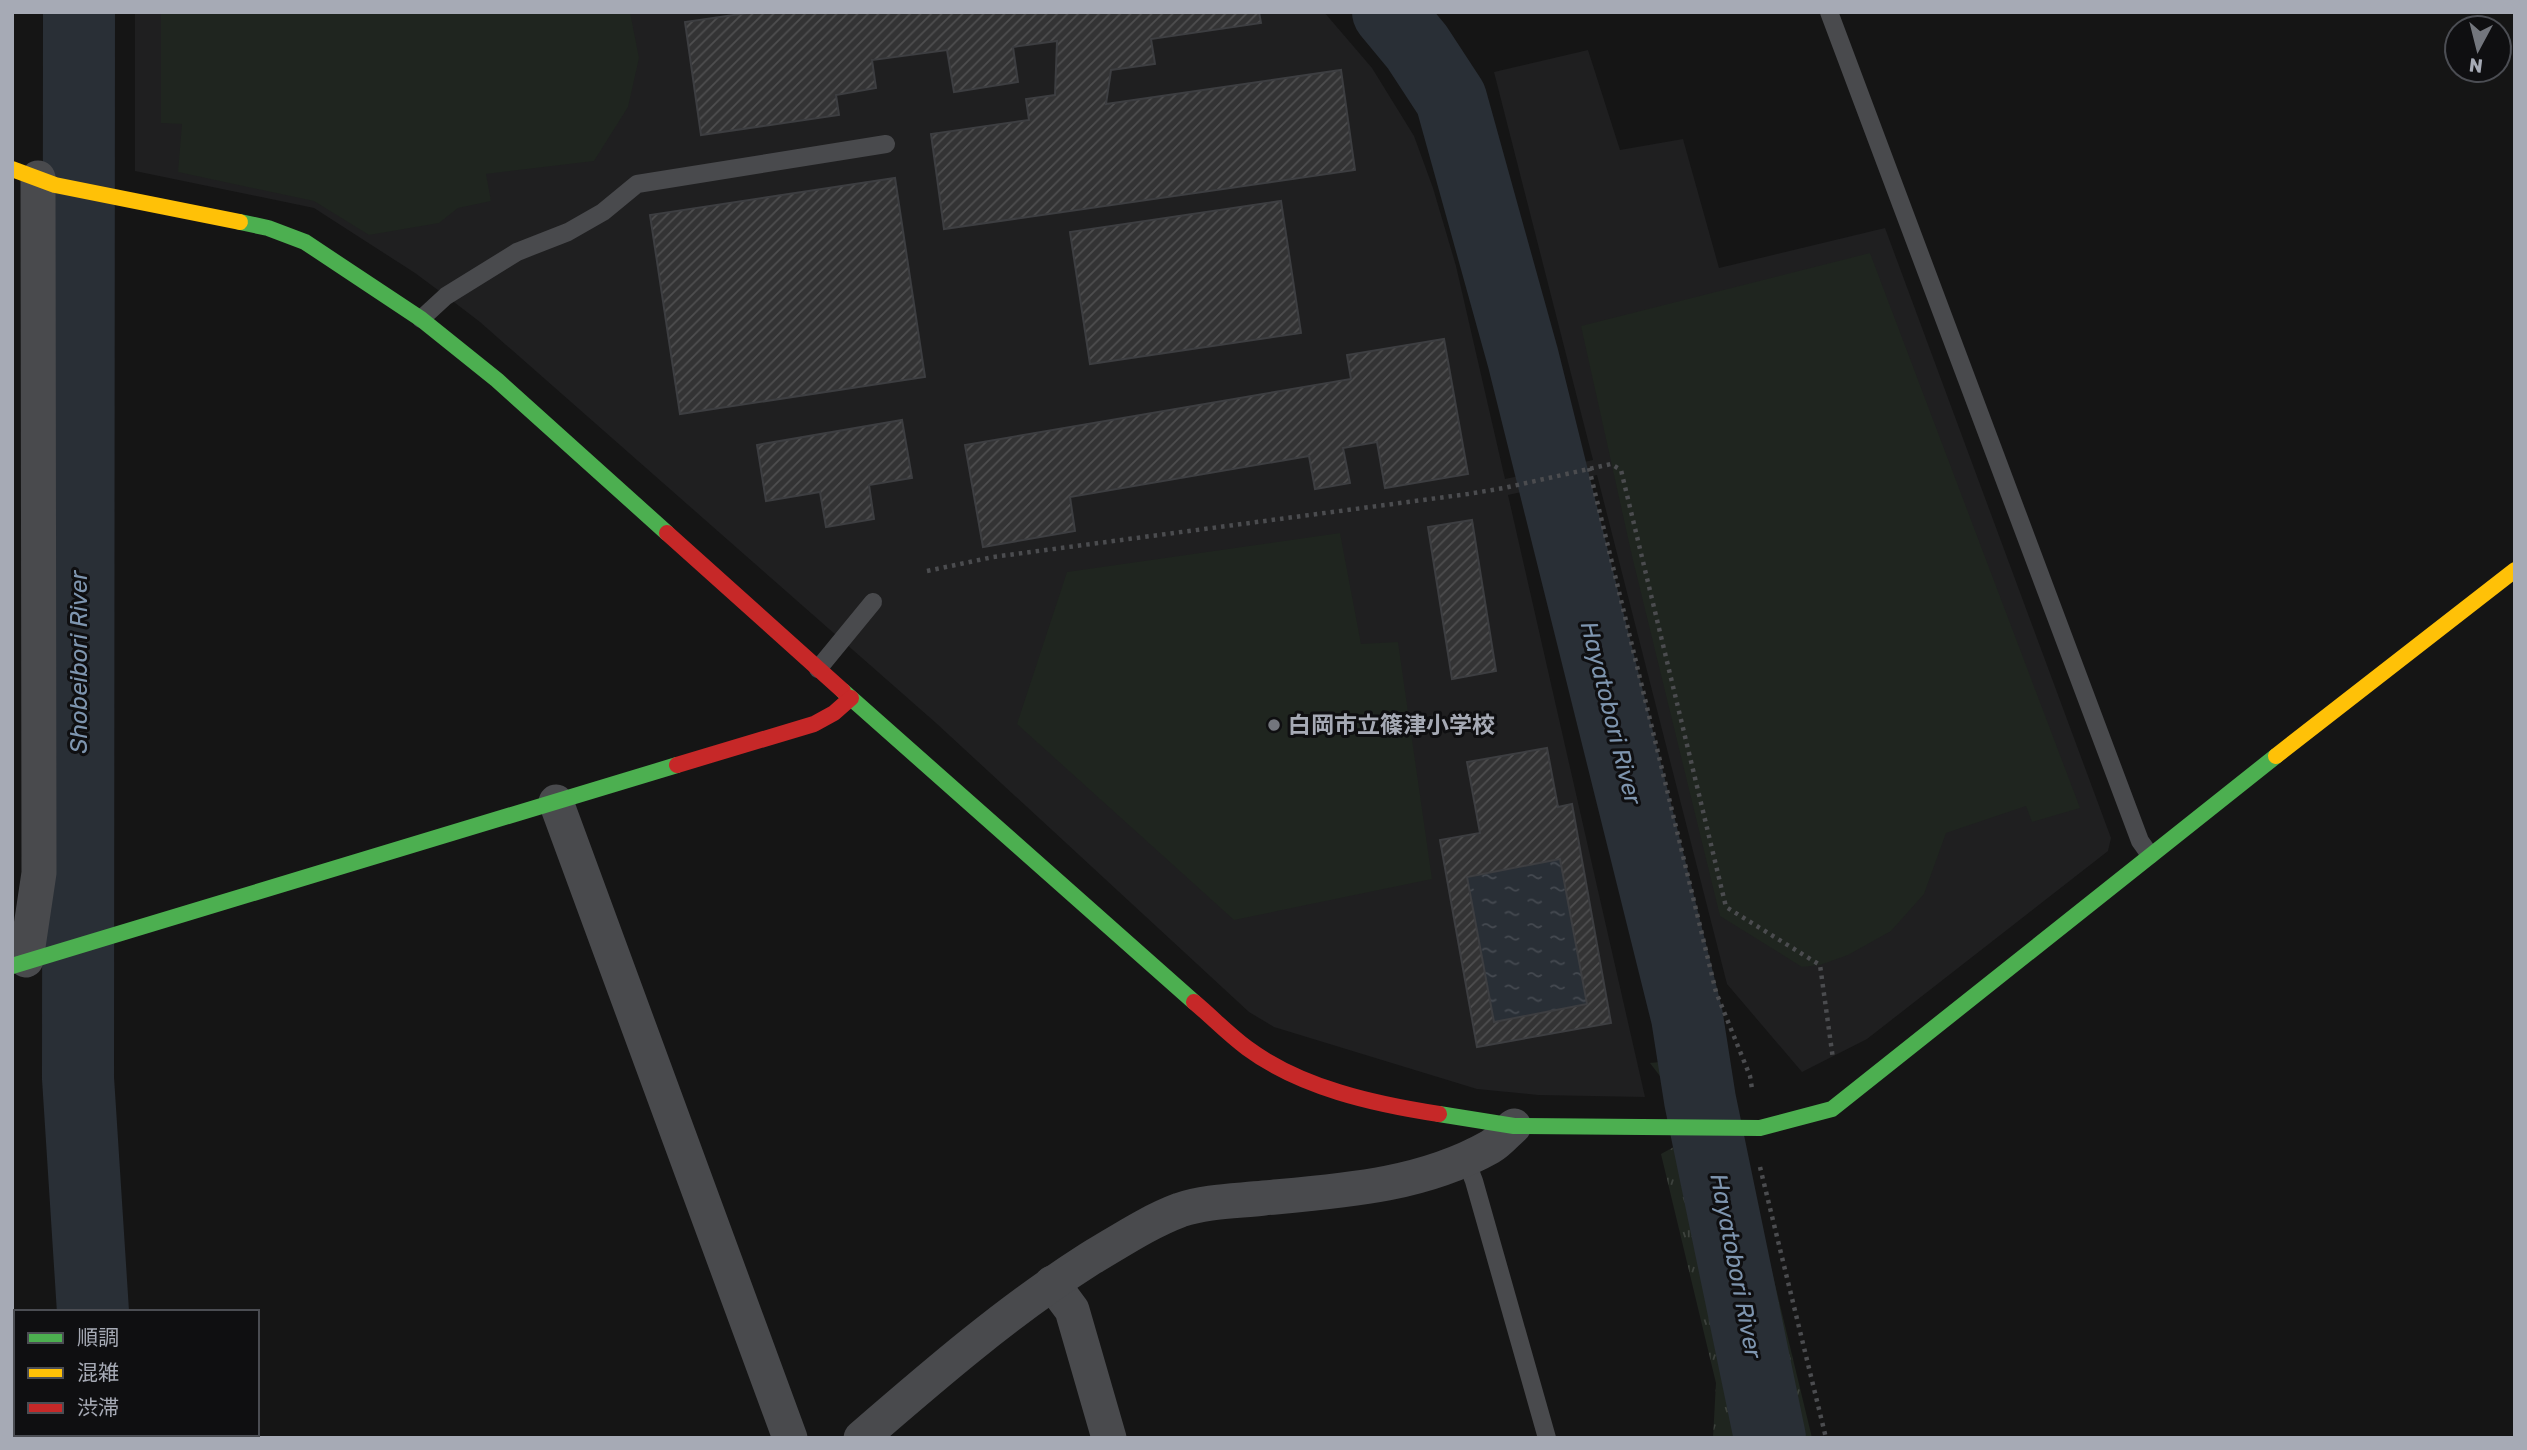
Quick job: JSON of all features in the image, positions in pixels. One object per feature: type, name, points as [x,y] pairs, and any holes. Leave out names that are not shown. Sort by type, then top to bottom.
[{"type":"street","points":[[850,698],[834,713],[814,724],[19,963],[38,873],[35,177],[113,198],[217,217],[290,235],[305,242],[421,319],[497,380],[850,698],[1247,1048],[1292,1074],[1343,1093],[1431,1114],[1514,1126],[1760,1128],[1832,1109],[2150,855],[2515,570]]},
{"type":"street","points":[[556,802],[790,1438]]},
{"type":"street","points":[[861,1438],[926,1382],[1052,1283],[1138,1229],[1181,1210],[1224,1202],[1405,1181],[1443,1169],[1492,1146],[1514,1126]]},
{"type":"street","points":[[1052,1283],[1072,1310],[1109,1438]]},
{"type":"lane","points":[[1829,12],[2140,841],[2150,855]]},
{"type":"lane","points":[[421,319],[438,302],[517,252],[568,232],[603,212],[637,184],[886,144]]},
{"type":"lane","points":[[818,669],[873,602]]},
{"type":"lane","points":[[1465,1158],[1474,1181],[1547,1438]]},
{"type":"path","points":[[927,571],[993,557],[1504,488],[1611,464],[1621,470],[1726,907],[1820,965],[1832,1057],[1836,1065]]},
{"type":"path","points":[[1588,468],[1716,992],[1750,1076],[1754,1098]]},
{"type":"path","points":[[1760,1159],[1826,1438]]},
{"type":"shaded area","points":[[135,12],[1324,12],[1372,68],[1414,136],[1456,266],[1505,479],[1593,460],[1494,72],[1588,50],[1620,150],[1683,139],[1719,268],[1885,228],[2111,838],[2108,851],[1867,1039],[1802,1072],[1727,984],[1597,475],[1508,495],[1645,1097],[1538,1095],[1477,1089],[1274,1027],[1249,1012],[936,723],[480,322],[446,296],[314,208],[135,171]]},
{"type":"green space","points":[[161,12],[630,12],[639,58],[628,107],[594,161],[486,174],[491,201],[458,208],[439,223],[369,235],[314,201],[178,172],[182,124],[161,123]]},
{"type":"green space","points":[[1870,253],[2080,808],[2032,822],[2026,806],[1946,833],[1924,894],[1891,931],[1848,955],[1820,965],[1802,967],[1720,916],[1632,556],[1581,326]]},
{"type":"green space","points":[[1340,533],[1361,644],[1398,642],[1432,879],[1234,920],[1017,724],[1067,572]]},
{"type":"green space","points":[[1715,1057],[1733,1147],[1745,1160],[1812,1438],[1713,1438],[1716,1383],[1661,1154],[1674,1147],[1673,1093],[1650,1063]]},
{"type":"water","points":[[1560,859],[1587,1004],[1494,1022],[1467,877]]},
{"type":"building","points":[[754,12],[1259,12],[1261,23],[1151,39],[1155,64],[1111,70],[1106,104],[1341,70],[1355,170],[944,229],[931,134],[1029,120],[1026,99],[1055,95],[1057,41],[1013,47],[1018,82],[954,92],[947,50],[872,60],[876,88],[836,95],[839,115],[701,135],[685,22]]},
{"type":"building","points":[[895,178],[925,377],[680,414],[650,215]]},
{"type":"building","points":[[1281,201],[1301,333],[1090,364],[1070,232]]},
{"type":"building","points":[[1444,339],[1468,474],[1385,488],[1377,442],[1343,448],[1350,483],[1315,489],[1309,456],[1070,497],[1075,531],[983,547],[965,445],[1351,379],[1347,355]]},
{"type":"building","points":[[902,420],[912,478],[869,485],[874,519],[826,527],[820,492],[766,501],[757,445]]},
{"type":"building","points":[[1472,520],[1496,671],[1452,679],[1428,527]]},
{"type":"building","points":[[1547,748],[1558,807],[1572,804],[1611,1023],[1477,1047],[1440,840],[1480,833],[1467,762]],"holes":[[[1560,859],[1587,1004],[1494,1022],[1467,877]]]},
{"type":"waterway","name":"Shobeibori River","points":[[79,12],[78,1078],[93,1310]]},
{"type":"waterway","name":"Hayatobori River","points":[[1388,12],[1417,47],[1451,99],[1523,358],[1687,1017],[1700,1100],[1770,1438]]},
{"type":"traffic: fast","points":[[240,222],[268,228],[305,242],[421,319],[497,380],[667,533]]},
{"type":"traffic: fast","points":[[843,691],[1194,1002]]},
{"type":"traffic: fast","points":[[1439,1114],[1514,1126],[1760,1128],[1832,1109],[2276,756]]},
{"type":"traffic: fast","points":[[12,966],[677,765]]},
{"type":"traffic: slow","points":[[12,169],[55,185],[240,222]]},
{"type":"traffic: slow","points":[[2276,756],[2515,570]]},
{"type":"traffic: jam","points":[[667,533],[843,691]]},
{"type":"traffic: jam","points":[[677,765],[814,724],[834,713],[851,698]]},
{"type":"traffic: jam","points":[[1194,1002],[1247,1048],[1291,1074],[1364,1099],[1439,1114]]},
{"type":"place","name":"白岡市立篠津小学校","points":[[1274,725]]}]
